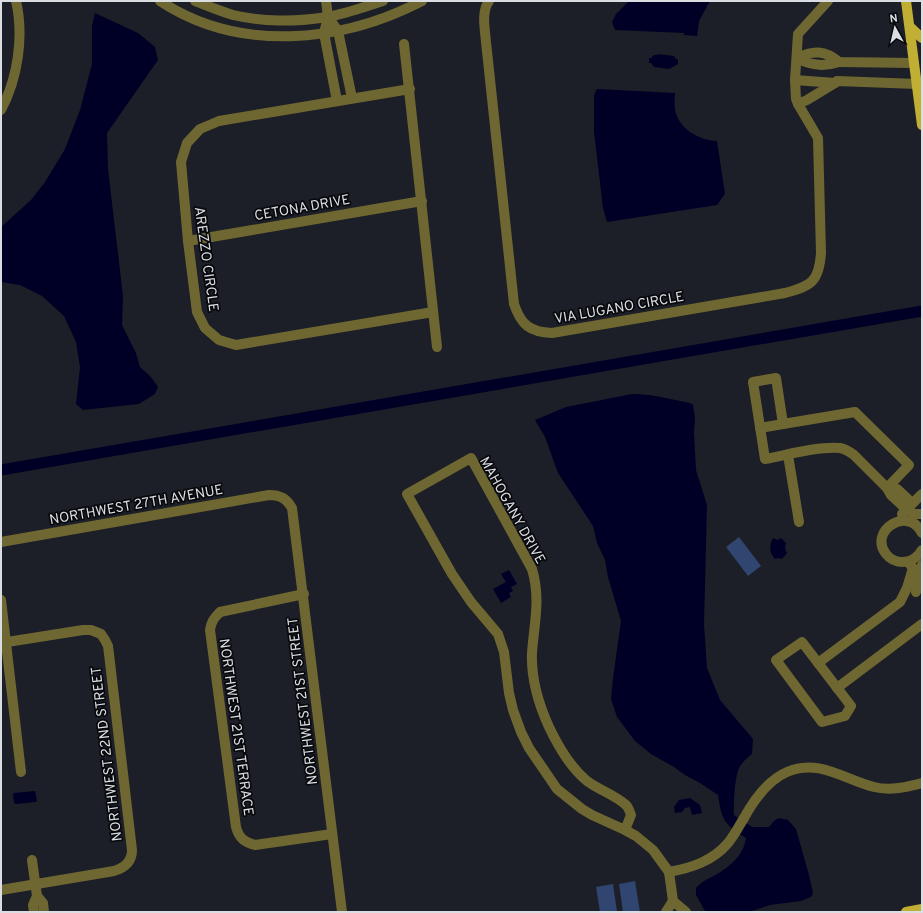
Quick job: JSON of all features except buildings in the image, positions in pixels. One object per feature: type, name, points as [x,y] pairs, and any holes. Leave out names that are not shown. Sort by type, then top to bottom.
[{"type":"main road","points":[[906,1],[918,66],[917,84],[922,125]]},
{"type":"main road","points":[[910,26],[922,38]]},
{"type":"main road","points":[[906,912],[922,909]]},
{"type":"street","points":[[1,110],[8,97],[18,57],[19,14],[16,1]]},
{"type":"street","points":[[160,1],[183,14],[208,24],[251,35],[278,37],[338,32],[389,16],[422,1]]},
{"type":"street","points":[[195,1],[234,15],[280,21],[309,20],[328,17],[358,10],[382,1]]},
{"type":"street","points":[[326,1],[328,17],[324,33],[337,101]]},
{"type":"street","name":"VIA LUGANO CIRCLE","points":[[489,1],[485,14],[486,42],[514,304],[520,319],[531,330],[542,333],[552,333],[596,326],[785,293],[797,290],[817,277],[821,253],[818,138],[796,99],[795,80],[798,34],[828,1]]},
{"type":"street","points":[[328,17],[338,32],[352,98]]},
{"type":"street","points":[[404,44],[437,347]]},
{"type":"street","points":[[797,58],[807,53],[830,54],[839,62],[918,66]]},
{"type":"street","points":[[332,72],[346,69]]},
{"type":"street","points":[[795,80],[835,83]]},
{"type":"street","points":[[798,104],[835,83],[837,80],[917,84]]},
{"type":"street","name":"AREZZO CIRCLE","points":[[410,89],[219,121],[200,129],[187,143],[181,162],[188,241],[197,312],[205,328],[219,340],[236,345],[433,312]]},
{"type":"street","name":"CETONA DRIVE","points":[[188,241],[422,201]]},
{"type":"street","points":[[783,424],[776,378],[753,382],[765,459],[820,449],[841,448],[854,454],[887,488],[897,489],[914,514],[922,514]]},
{"type":"street","points":[[760,428],[855,412],[909,465],[887,488]]},
{"type":"street","points":[[788,455],[799,522]]},
{"type":"street","name":"MAHOGANY DRIVE","points":[[625,830],[631,815],[627,805],[586,780],[568,761],[556,742],[548,725],[534,688],[534,625],[537,610],[536,582],[532,569],[471,458],[407,494],[452,574],[471,602],[498,634],[504,652],[509,693],[513,710],[529,748],[557,789],[582,809],[636,836],[653,850],[669,872],[673,901]]},
{"type":"street","points":[[922,494],[884,532],[882,539],[882,546],[885,552],[895,561],[908,562],[915,559],[922,550]]},
{"type":"street","name":"NORTHWEST 27TH AVENUE","points":[[1,542],[261,496],[276,495]]},
{"type":"street","name":"NORTHWEST 21ST STREET","points":[[276,495],[283,497],[289,502],[292,508],[304,594],[342,912]]},
{"type":"street","points":[[893,523],[900,521],[911,522],[915,524],[922,533]]},
{"type":"street","points":[[908,562],[913,568],[915,593]]},
{"type":"street","points":[[818,663],[900,602],[915,593],[922,565]]},
{"type":"street","name":"NORTHWEST 21ST TERRACE","points":[[304,594],[220,612],[214,617],[210,630],[238,834],[242,840],[248,844],[255,845],[332,834]]},
{"type":"street","points":[[1,600],[4,643],[21,772]]},
{"type":"street","points":[[837,688],[922,624]]},
{"type":"street","name":"NORTHWEST 22ND STREET","points":[[4,643],[91,630],[101,634],[108,646],[132,850],[130,860],[122,869],[36,884]]},
{"type":"street","points":[[802,642],[837,688],[851,706],[846,716],[822,722],[776,660],[802,642]]},
{"type":"street","points":[[669,872],[697,865],[714,856],[727,845],[744,816],[759,795],[774,780],[787,771],[798,768],[811,768],[831,771],[874,787],[889,789],[904,788],[922,783]]},
{"type":"street","points":[[32,860],[37,896],[33,906],[34,912]]},
{"type":"street","points":[[1,890],[36,884]]},
{"type":"street","points":[[37,896],[43,903],[44,912]]},
{"type":"street","points":[[666,912],[673,901],[686,912]]},
{"type":"shaded area","points":[[629,1],[710,1],[699,21],[697,36],[684,35],[684,33],[615,30],[612,22],[616,14]]},
{"type":"shaded area","points":[[95,13],[138,33],[155,47],[158,60],[107,133],[108,169],[123,296],[122,325],[136,353],[140,367],[151,377],[158,387],[155,394],[139,404],[83,410],[76,404],[80,367],[76,342],[64,316],[42,296],[20,285],[1,282],[1,227],[31,200],[45,182],[65,149],[80,110],[92,64],[92,26]]},
{"type":"shaded area","points":[[658,54],[674,56],[678,59],[678,64],[669,69],[654,67],[651,63],[649,63],[649,58]]},
{"type":"shaded area","points":[[597,89],[675,93],[675,107],[677,116],[685,128],[697,136],[717,141],[725,194],[717,205],[607,222],[603,208],[594,132],[594,95]]},
{"type":"shaded area","points":[[632,394],[661,397],[690,403],[693,405],[695,418],[694,433],[696,470],[707,505],[704,625],[707,668],[720,700],[753,739],[752,754],[739,768],[736,778],[734,815],[752,827],[769,827],[779,818],[788,820],[796,829],[813,893],[811,897],[801,901],[770,905],[749,912],[705,911],[696,895],[696,888],[704,881],[722,871],[736,859],[743,849],[746,838],[725,821],[721,811],[718,795],[651,754],[635,741],[617,717],[611,699],[621,621],[608,577],[605,560],[597,543],[593,526],[558,473],[545,437],[535,420],[566,407]]},
{"type":"shaded area","points":[[739,537],[761,566],[748,576],[726,547]]},
{"type":"shaded area","points":[[773,538],[777,540],[781,538],[786,543],[785,548],[787,553],[782,559],[775,559],[772,554],[770,546]]},
{"type":"shaded area","points":[[509,570],[517,584],[511,587],[513,591],[509,593],[511,597],[501,603],[493,589],[506,582],[501,574]]},
{"type":"shaded area","points":[[35,791],[36,802],[14,803],[14,793]]},
{"type":"shaded area","points":[[690,798],[700,805],[702,813],[692,815],[690,807],[685,808],[682,812],[675,813],[674,807],[679,800]]},
{"type":"shaded area","points":[[635,881],[640,912],[623,912],[619,884]]},
{"type":"shaded area","points":[[613,884],[617,912],[600,912],[596,887]]},
{"type":"waterway","points":[[1,470],[922,311]]}]
